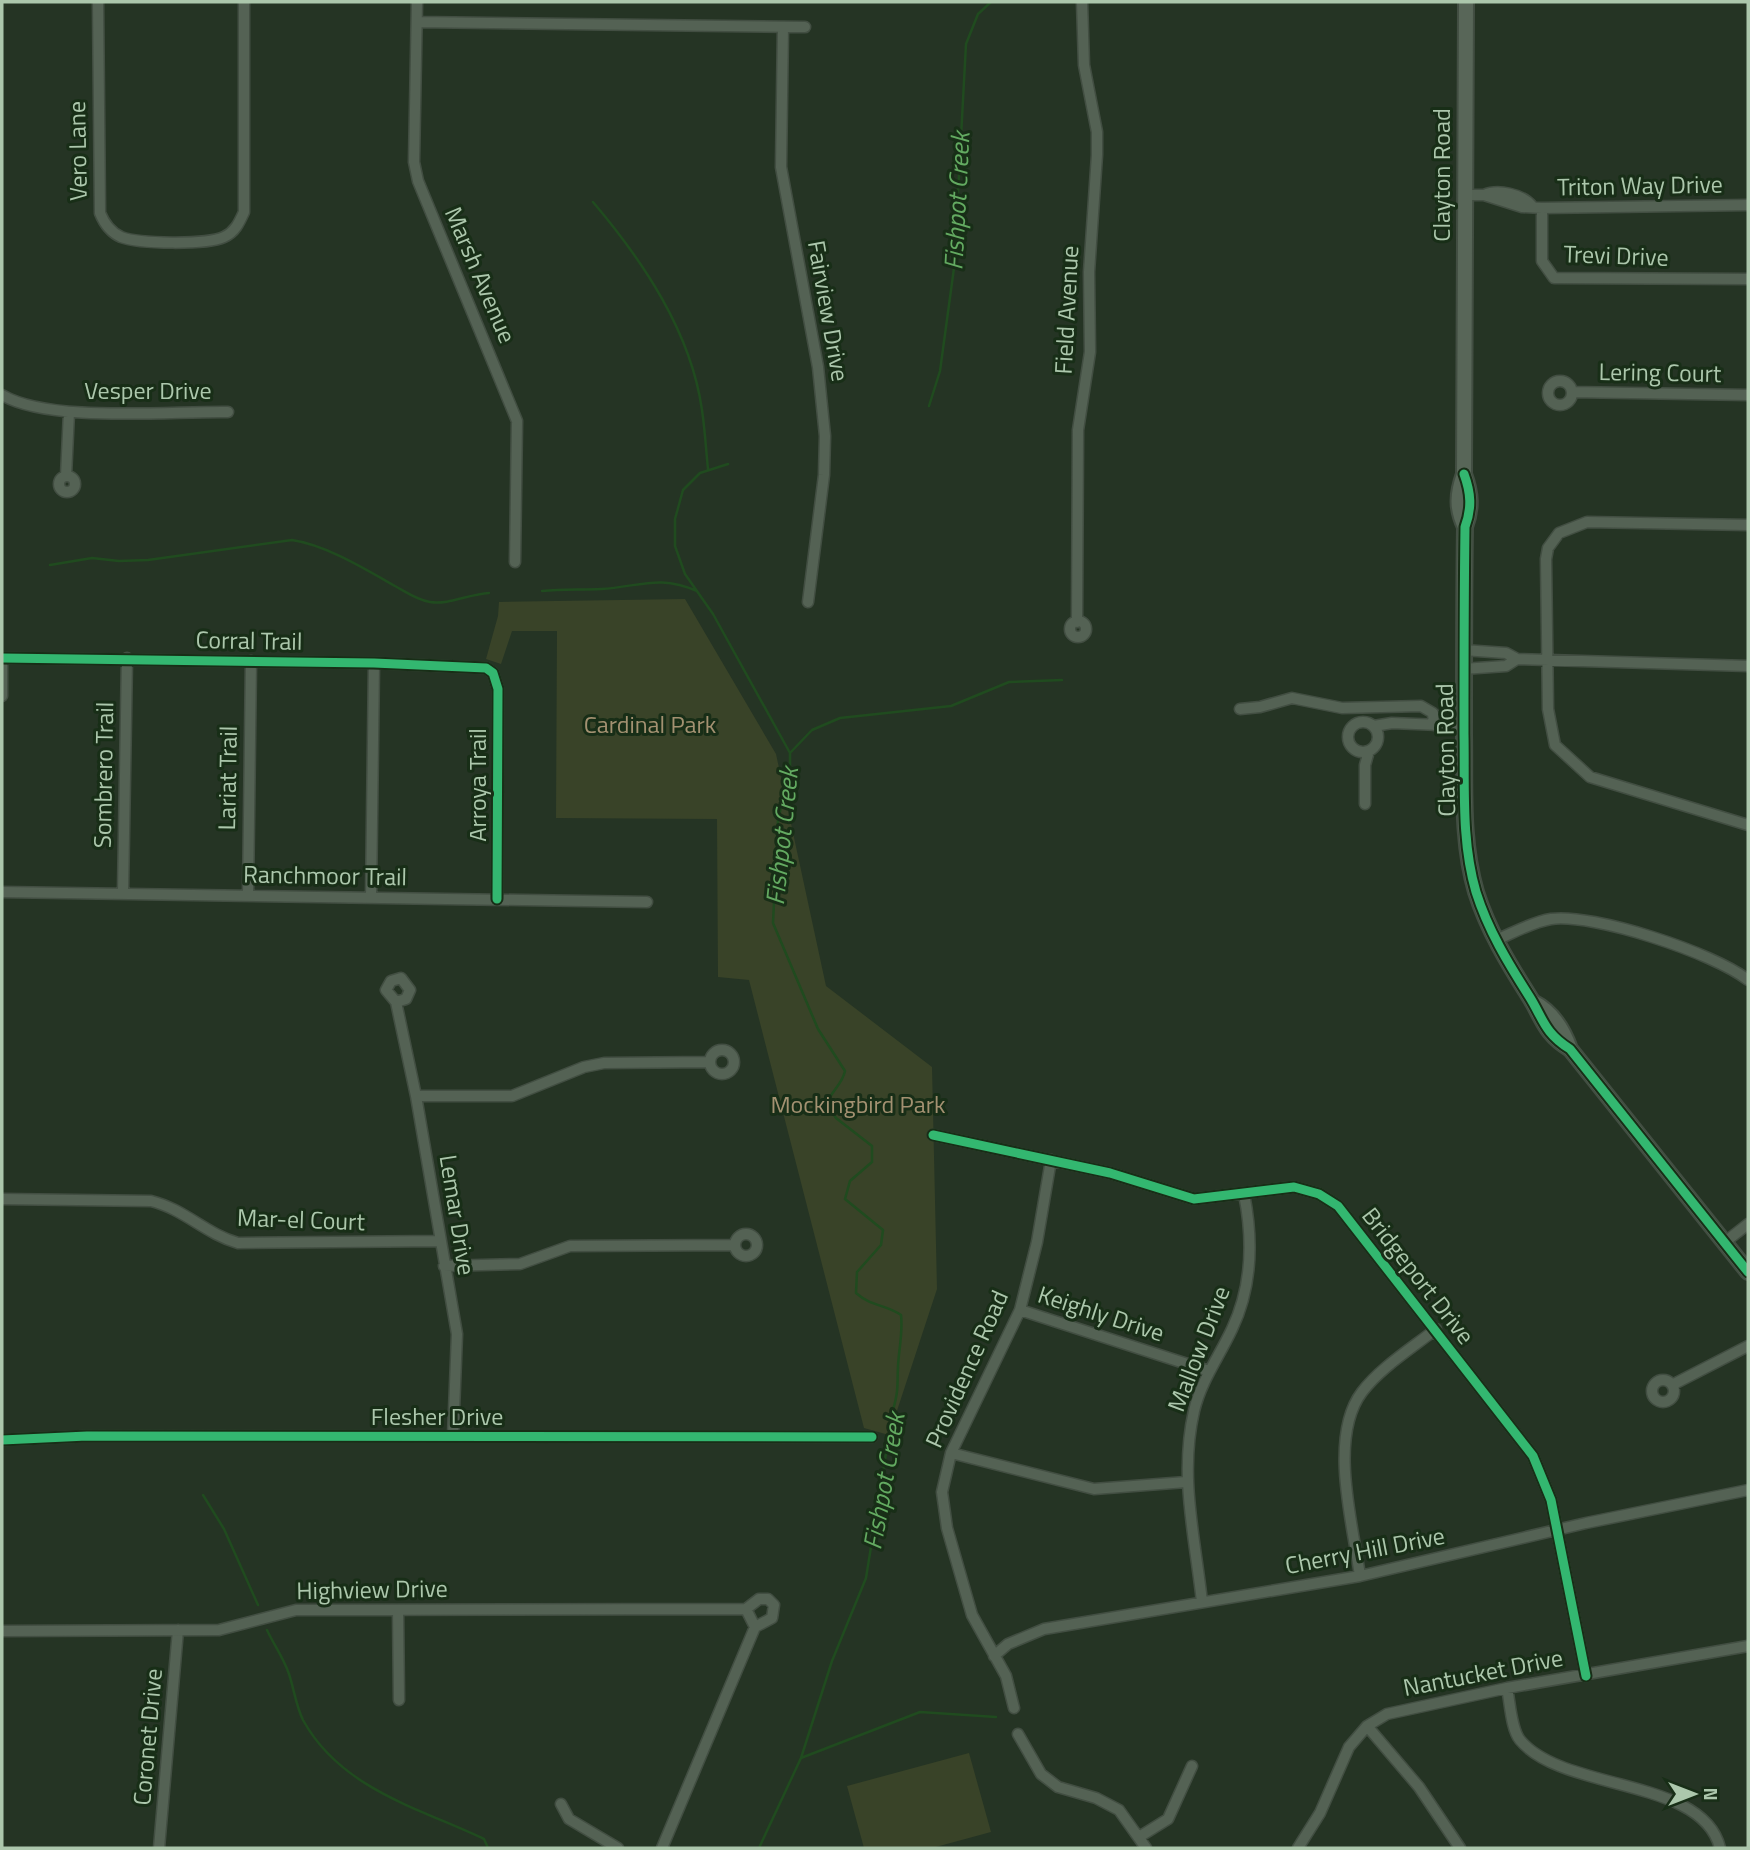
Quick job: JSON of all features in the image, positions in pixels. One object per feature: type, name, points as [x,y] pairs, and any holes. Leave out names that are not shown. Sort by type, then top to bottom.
[{"type":"main road","name":"Clayton Road","points":[[1466,2],[1464,474],[1458,491],[1458,513],[1465,527],[1465,812],[1476,891],[1496,940],[1533,1002],[1535,1013],[1557,1041],[1570,1049],[1748,1272]]},
{"type":"street","name":"Vero Lane","points":[[97,2],[100,213],[105,224],[125,238],[201,242],[225,237],[234,231],[244,212],[244,2]]},
{"type":"street","name":"Marsh Avenue","points":[[417,2],[414,162],[418,181],[517,421],[515,562]]},
{"type":"street","name":"Field Avenue","points":[[1077,622],[1078,430],[1090,352],[1089,272],[1097,155],[1097,132],[1084,65],[1082,2]]},
{"type":"street","points":[[417,22],[805,27]]},
{"type":"street","name":"Fairview Drive","points":[[783,27],[781,166],[818,367],[825,436],[824,475],[808,602]]},
{"type":"street","name":"Triton Way Drive","points":[[1465,195],[1507,193],[1537,207],[1748,205]]},
{"type":"street","name":"Trevi Drive","points":[[1537,207],[1542,261],[1555,278],[1748,279]]},
{"type":"street","name":"Lering Court","points":[[1572,392],[1748,395]]},
{"type":"street","name":"Vesper Drive","points":[[2,395],[25,405],[69,412],[228,412]]},
{"type":"street","name":"Vesper Drive","points":[[66,475],[69,412]]},
{"type":"street","points":[[1748,525],[1587,522],[1567,529],[1553,538],[1546,559],[1550,729],[1555,745],[1569,761],[1590,777],[1748,825]]},
{"type":"street","points":[[1464,650],[1506,653],[1517,659],[1748,666]]},
{"type":"street","points":[[2,658],[2,696]]},
{"type":"street","name":"Corral Trail","points":[[2,658],[127,658],[475,666],[493,673]]},
{"type":"street","name":"Sombrero Trail","points":[[123,892],[127,658]]},
{"type":"street","points":[[1463,669],[1506,666],[1517,659]]},
{"type":"street","name":"Lariat Trail","points":[[248,895],[251,661]]},
{"type":"street","points":[[371,898],[374,663]]},
{"type":"street","name":"Arroya Trail","points":[[493,673],[498,689],[497,899]]},
{"type":"street","points":[[1240,709],[1260,708],[1284,698],[1342,708],[1421,706],[1433,713],[1434,725]]},
{"type":"street","points":[[1369,751],[1355,751],[1349,743],[1348,734],[1352,726],[1361,722],[1374,726],[1392,723],[1464,726]]},
{"type":"street","points":[[1366,804],[1366,765],[1369,751],[1378,740],[1374,726]]},
{"type":"street","name":"Ranchmoor Trail","points":[[2,892],[647,902]]},
{"type":"street","points":[[1496,940],[1539,921],[1586,918],[1719,962],[1748,980]]},
{"type":"street","name":"Lemar Drive","points":[[396,1002],[416,1096],[457,1334],[453,1436]]},
{"type":"street","points":[[416,1096],[512,1096],[584,1067],[604,1063],[710,1062]]},
{"type":"street","name":"Bridgeport Drive","points":[[933,1135],[1110,1173],[1194,1199],[1294,1187],[1320,1194],[1332,1202],[1436,1329],[1534,1456],[1551,1500],[1586,1676]]},
{"type":"street","name":"Providence Road","points":[[1014,1708],[1006,1676],[972,1615],[943,1510],[942,1492],[951,1453],[1020,1310],[1037,1242],[1051,1160]]},
{"type":"street","name":"Mallow Drive","points":[[1202,1602],[1186,1482],[1194,1411],[1209,1371],[1233,1327],[1246,1282],[1251,1242],[1244,1194]]},
{"type":"street","name":"Mar-el Court","points":[[2,1199],[151,1201],[170,1206],[217,1235],[238,1243],[440,1241]]},
{"type":"street","points":[[1725,1242],[1748,1224]]},
{"type":"street","points":[[444,1266],[520,1265],[570,1246],[735,1245]]},
{"type":"street","name":"Keighly Drive","points":[[1020,1310],[1209,1371]]},
{"type":"street","points":[[1360,1576],[1344,1457],[1350,1417],[1367,1385],[1436,1329]]},
{"type":"street","points":[[1672,1385],[1748,1346]]},
{"type":"street","name":"Flesher Drive","points":[[2,1440],[87,1436],[872,1437]]},
{"type":"street","points":[[951,1453],[1094,1489],[1186,1482]]},
{"type":"street","name":"Cherry Hill Drive","points":[[994,1656],[1008,1644],[1044,1629],[1360,1576],[1748,1490]]},
{"type":"street","name":"Highview Drive","points":[[2,1631],[219,1630],[296,1610],[746,1609],[759,1599],[768,1599],[774,1605],[772,1618],[755,1628],[662,1848]]},
{"type":"street","points":[[746,1609],[755,1628]]},
{"type":"street","points":[[398,1610],[398,1700]]},
{"type":"street","name":"Coronet Drive","points":[[159,1848],[178,1630]]},
{"type":"street","name":"Nantucket Drive","points":[[1298,1848],[1320,1813],[1349,1746],[1367,1726],[1396,1711],[1507,1688],[1748,1646]]},
{"type":"street","points":[[1507,1688],[1518,1737],[1542,1760],[1687,1808],[1711,1829],[1720,1848]]},
{"type":"street","points":[[1367,1726],[1419,1787],[1460,1848]]},
{"type":"street","points":[[1018,1734],[1041,1774],[1070,1792],[1108,1803],[1119,1811],[1146,1848]]},
{"type":"street","points":[[1139,1837],[1168,1819],[1192,1766]]},
{"type":"street","points":[[561,1804],[569,1819],[618,1848]]},
{"type":"green space","points":[[685,599],[776,754],[826,986],[932,1067],[937,1289],[889,1435],[864,1428],[749,980],[718,977],[717,819],[556,818],[557,631],[512,631],[501,664],[486,659],[498,616],[499,602]]},
{"type":"green space","points":[[969,1753],[991,1832],[932,1848],[864,1848],[847,1786]]},
{"type":"waterway","name":"Fishpot Creek","points":[[929,406],[940,371],[954,268],[966,44],[978,14],[991,2]]},
{"type":"waterway","points":[[593,202],[647,273],[676,325],[696,381],[708,469]]},
{"type":"waterway","name":"Fishpot Creek","points":[[728,464],[700,473],[683,490],[675,519],[675,546],[685,574],[713,614],[790,753],[790,770],[778,820],[773,923],[818,1029],[845,1071],[827,1104],[836,1118],[872,1146],[872,1162],[850,1181],[845,1199],[883,1230],[881,1245],[857,1272],[856,1293],[901,1315],[897,1392],[866,1578],[832,1661],[801,1758],[759,1848]]},
{"type":"waterway","points":[[50,565],[92,558],[148,560],[292,540],[332,552],[425,601],[437,603],[489,593]]},
{"type":"waterway","points":[[542,591],[601,589],[660,582],[697,591]]},
{"type":"waterway","points":[[790,753],[812,730],[840,718],[951,706],[1009,682],[1062,680]]},
{"type":"waterway","points":[[203,1495],[224,1529],[258,1605]]},
{"type":"waterway","points":[[267,1630],[287,1668],[303,1720],[319,1744],[338,1763],[383,1794],[484,1839],[488,1848]]},
{"type":"waterway","points":[[801,1758],[920,1712],[996,1717]]},
{"type":"cycle path","points":[[1464,474],[1470,500],[1465,527],[1465,813],[1468,853],[1476,892],[1499,946],[1549,1031],[1570,1049],[1748,1272]]},
{"type":"cycle path","points":[[2,658],[374,663],[486,668],[493,673],[498,689],[497,899]]},
{"type":"cycle path","points":[[933,1135],[1110,1173],[1194,1199],[1294,1187],[1319,1194],[1338,1206],[1533,1456],[1551,1500],[1586,1676]]},
{"type":"cycle path","points":[[2,1440],[87,1436],[872,1437]]},
{"type":"park label","name":"Cardinal Park","points":[[650,725]]},
{"type":"park label","name":"Mockingbird Park","points":[[858,1105]]}]
